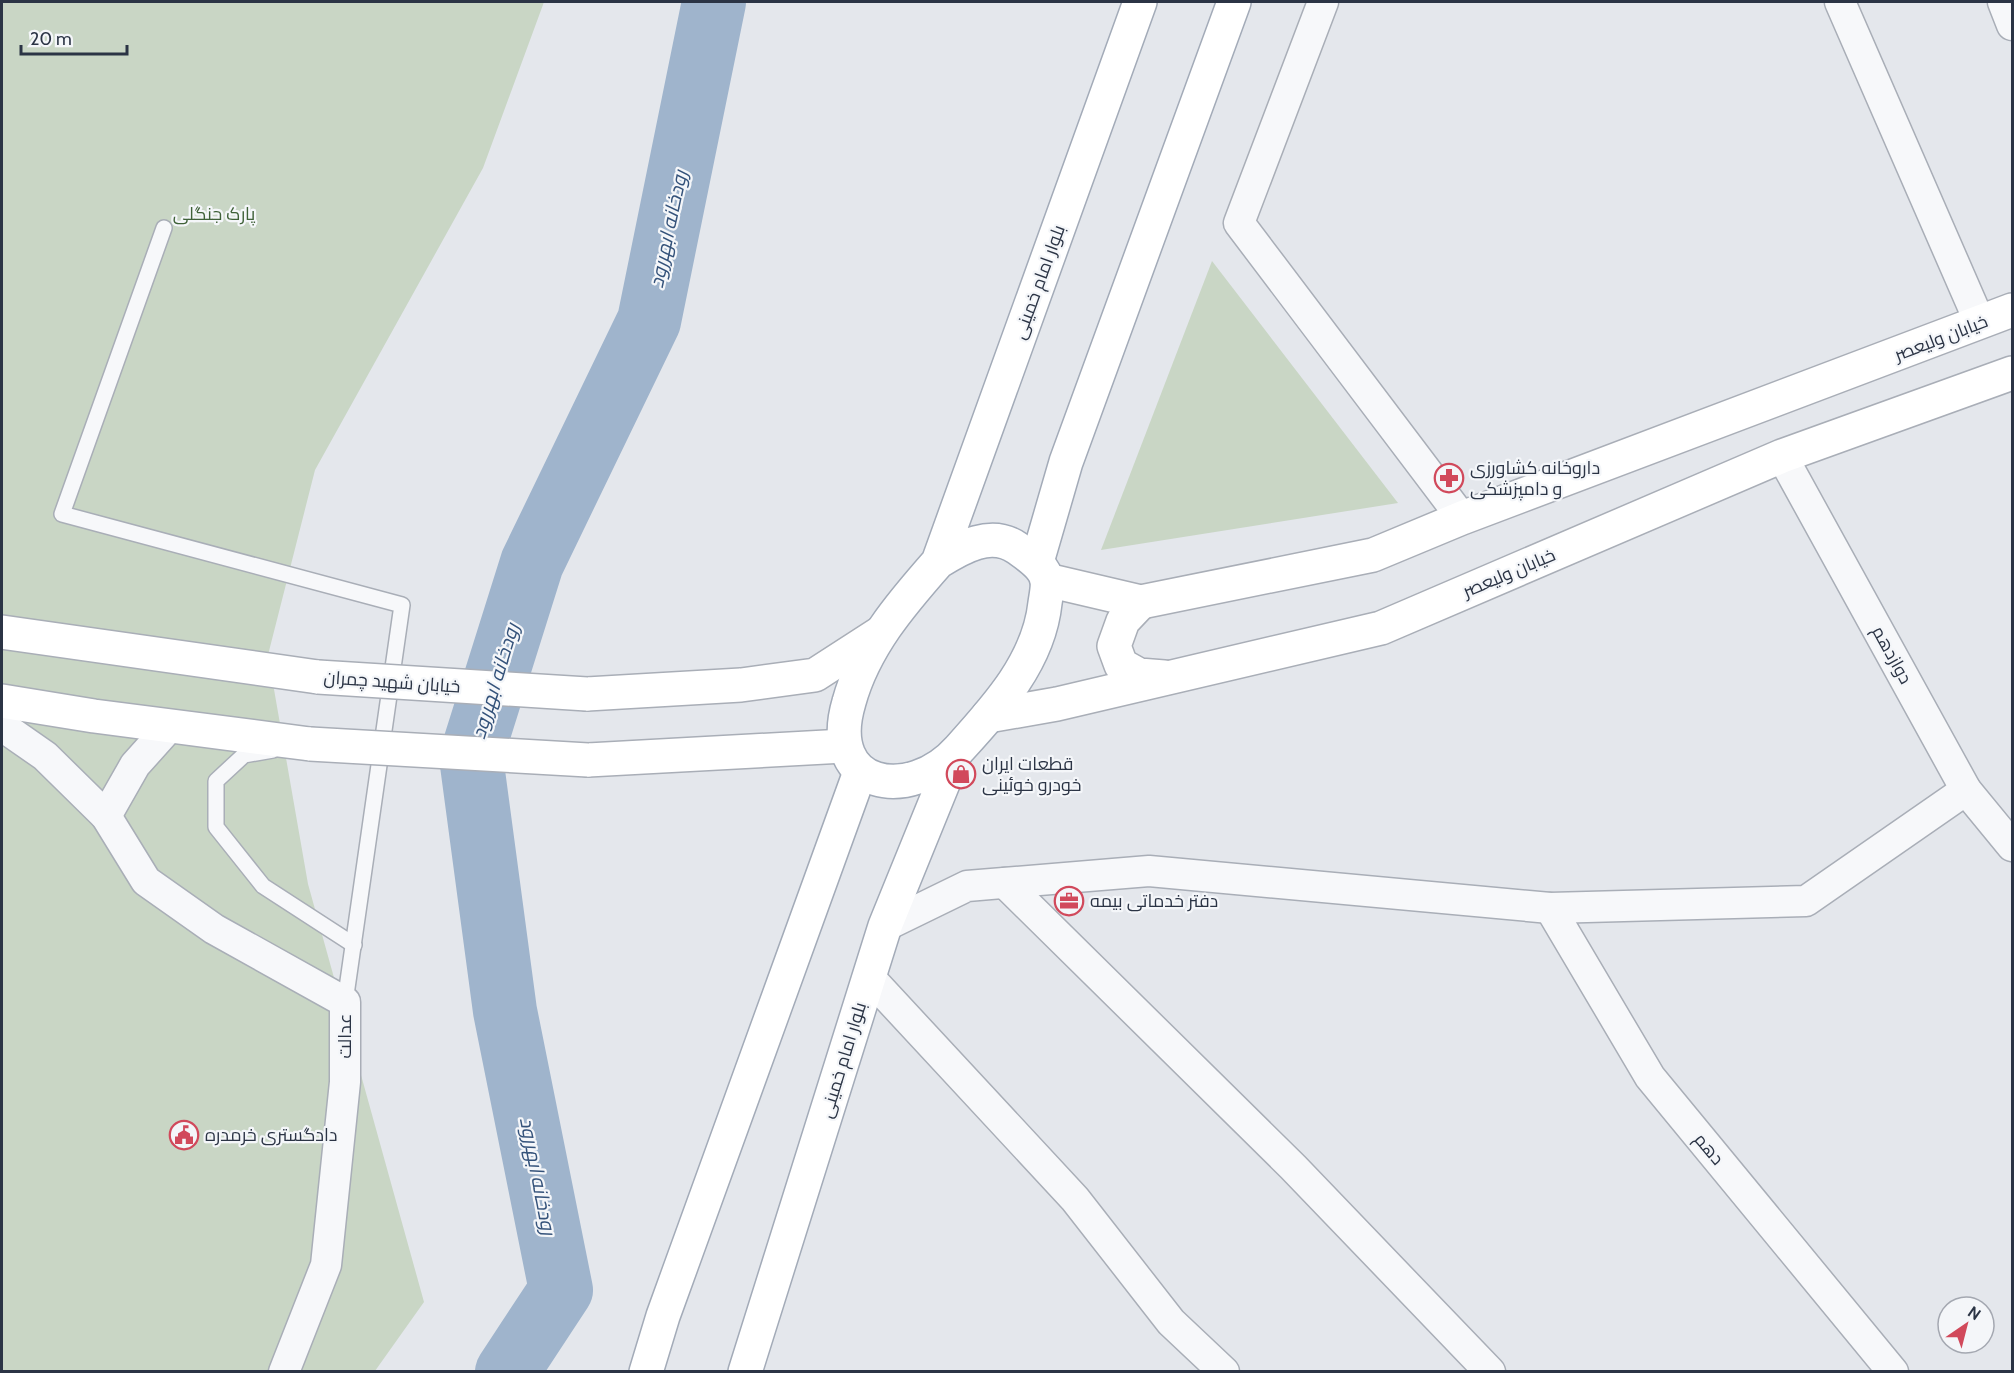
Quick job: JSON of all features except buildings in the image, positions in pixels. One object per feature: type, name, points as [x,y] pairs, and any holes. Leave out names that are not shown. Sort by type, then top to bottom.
[{"type":"main road","name":"بلوار امام خمینی","points":[[938,562],[1140,2]]},
{"type":"main road","points":[[2,701],[310,744],[588,760],[852,759],[881,783],[902,781],[927,772],[955,754],[988,716],[1034,650],[1044,611],[1042,571],[1066,462],[1234,2]]},
{"type":"main road","name":"خیابان ولیعصر","points":[[1042,571],[1141,602],[1373,555],[1462,518],[2013,310]]},
{"type":"main road","name":"خیابان ولیعصر","points":[[988,716],[1057,704],[1381,628],[1782,456],[2013,373]]},
{"type":"main road","points":[[646,1371],[852,759],[848,703],[861,667],[880,633],[938,562],[960,548],[984,540],[1009,542],[1042,571]]},
{"type":"main road","points":[[1141,602],[1124,621],[1114,646],[1121,665],[1139,675],[1166,678]]},
{"type":"main road","name":"خیابان شهید چمران","points":[[2,632],[318,677],[587,694],[741,685],[815,675],[880,633]]},
{"type":"main road","name":"بلوار امام خمینی","points":[[745,1371],[885,926],[955,754]]},
{"type":"street","points":[[1323,2],[1239,223],[1462,518]]},
{"type":"street","points":[[1840,2],[1980,323]]},
{"type":"street","points":[[2003,2],[2013,25]]},
{"type":"street","name":"دوازدهم","points":[[1782,456],[1966,790],[2013,846]]},
{"type":"street","name":"عدالت","points":[[2,726],[45,756],[106,816],[146,881],[214,929],[345,1002],[345,1082],[326,1265],[284,1371]]},
{"type":"street","points":[[106,816],[135,765],[170,726]]},
{"type":"street","points":[[885,926],[967,886],[1149,871],[1550,908],[1806,901],[1966,790]]},
{"type":"street","points":[[1005,883],[1293,1167],[1490,1371]]},
{"type":"street","name":"دهم","points":[[1550,908],[1650,1077],[1893,1371]]},
{"type":"street","points":[[869,977],[1075,1200],[1171,1322],[1224,1371]]},
{"type":"lane","points":[[164,228],[62,514],[402,605],[345,1002]]},
{"type":"lane","points":[[310,744],[244,755],[216,781],[216,827],[263,886],[354,945]]},
{"type":"green space","name":"پارک جنگلی","points":[[2,2],[544,2],[483,168],[315,470],[268,655],[308,884],[424,1302],[375,1371],[2,1372]]},
{"type":"green space","points":[[1212,261],[1398,503],[1101,550]]},
{"type":"waterway","name":"رودخانه ابهررود","points":[[507,1372],[561,1290],[505,1011],[471,757],[532,563],[649,321],[714,2]]},
{"type":"place","name":"داروخانه کشاورزی و دامپزشکی","points":[[1449,478]]},
{"type":"place","name":"قطعات ایران خودرو خوئینی","points":[[961,774]]},
{"type":"place","name":"دفتر خدماتی بیمه","points":[[1069,901]]},
{"type":"place","name":"دادگستری خرمدره","points":[[184,1135]]}]
